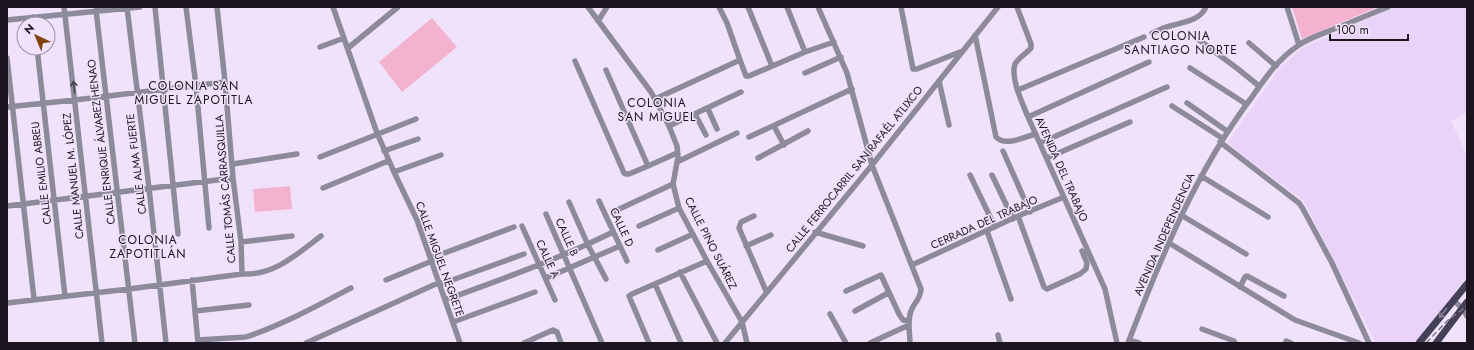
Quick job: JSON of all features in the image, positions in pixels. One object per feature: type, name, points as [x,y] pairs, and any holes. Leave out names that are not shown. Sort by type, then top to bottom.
[{"type":"main road","points":[[1419,343],[1453,300],[1466,288]]},
{"type":"main road","points":[[1436,343],[1465,305]]},
{"type":"street","name":"CALLE MANUEL M. LÓPEZ","points":[[64,7],[102,343]]},
{"type":"street","points":[[44,16],[127,7],[140,7]]},
{"type":"street","name":"CALLE ALMA FUERTE","points":[[127,7],[166,343]]},
{"type":"street","points":[[155,7],[178,234]]},
{"type":"street","points":[[186,7],[196,86],[209,228]]},
{"type":"street","name":"CALLE TOMÁS CARRASQUILLA","points":[[217,7],[233,164],[233,178],[241,242],[242,274]]},
{"type":"street","name":"CALLE MIGUEL NEGRETE","points":[[333,7],[377,133],[388,161],[417,220],[460,343]]},
{"type":"street","points":[[348,48],[398,7]]},
{"type":"street","name":"CALLE PINO SUÁREZ","points":[[588,7],[651,92],[669,126],[677,146],[677,162],[673,184],[680,208],[707,261],[742,322],[747,343]]},
{"type":"street","points":[[598,21],[607,7]]},
{"type":"street","points":[[719,7],[727,23],[746,76],[834,42]]},
{"type":"street","points":[[748,7],[772,66]]},
{"type":"street","points":[[787,7],[805,52]]},
{"type":"street","points":[[818,7],[841,57],[852,89],[872,165],[921,289],[920,296],[912,309],[909,323],[910,343]]},
{"type":"street","points":[[901,7],[914,69],[962,52]]},
{"type":"street","name":"CALLE FERROCARRIL SAN RAFAÉL ATLIXCO","points":[[725,343],[766,291],[872,165],[998,7]]},
{"type":"street","name":"AVENIDA DEL TRABAJO","points":[[1017,7],[1031,44],[1031,48],[1015,64],[1014,73],[1018,90],[1028,117],[1105,289],[1117,343]]},
{"type":"street","points":[[1152,33],[1193,19],[1200,15],[1206,7]]},
{"type":"street","points":[[1287,7],[1299,45]]},
{"type":"street","name":"AVENIDA INDEPENDENCIA","points":[[1129,341],[1181,215],[1221,140],[1259,86],[1276,66],[1299,45],[1388,7]]},
{"type":"street","name":"CALLE ENRIQUE ÁLVAREZ HENAO","points":[[96,10],[135,343]]},
{"type":"street","points":[[975,35],[996,136],[999,140],[1005,142],[1036,134]]},
{"type":"street","points":[[1018,90],[1144,37]]},
{"type":"street","points":[[320,46],[344,38]]},
{"type":"street","points":[[1199,40],[1259,86]]},
{"type":"street","points":[[1249,43],[1276,66]]},
{"type":"street","name":"CALLE EMILIO ABREU","points":[[38,56],[65,296]]},
{"type":"street","points":[[805,73],[841,57]]},
{"type":"street","points":[[7,58],[10,106],[24,204],[34,299]]},
{"type":"street","points":[[655,99],[740,60]]},
{"type":"street","points":[[575,61],[624,173],[629,174],[677,153]]},
{"type":"street","points":[[1028,117],[1149,62]]},
{"type":"street","points":[[1190,68],[1246,104]]},
{"type":"street","points":[[606,70],[648,166]]},
{"type":"street","points":[[939,81],[949,124]]},
{"type":"street","points":[[10,106],[75,100],[225,82]]},
{"type":"street","points":[[1040,143],[1166,87]]},
{"type":"street","points":[[748,138],[852,89]]},
{"type":"street","points":[[669,126],[708,109],[741,92]]},
{"type":"street","points":[[1187,103],[1227,131]]},
{"type":"street","points":[[1172,106],[1221,140],[1299,203],[1332,263],[1369,343]]},
{"type":"street","points":[[708,109],[717,129]]},
{"type":"street","points":[[695,114],[706,136]]},
{"type":"street","points":[[320,157],[377,133],[416,119]]},
{"type":"street","points":[[1047,158],[1130,122]]},
{"type":"street","points":[[774,126],[784,145]]},
{"type":"street","points":[[758,158],[808,131]]},
{"type":"street","points":[[677,162],[737,133]]},
{"type":"street","points":[[384,151],[418,139]]},
{"type":"street","points":[[1003,151],[1030,212]]},
{"type":"street","points":[[233,164],[297,154]]},
{"type":"street","points":[[394,172],[441,155]]},
{"type":"street","points":[[323,188],[388,161]]},
{"type":"street","points":[[970,175],[995,227]]},
{"type":"street","points":[[992,175],[1015,218],[1044,287],[1047,289],[1080,274],[1086,269],[1087,263],[1082,251]]},
{"type":"street","points":[[1201,176],[1268,217]]},
{"type":"street","points":[[7,206],[85,195],[233,178]]},
{"type":"street","points":[[615,211],[673,184]]},
{"type":"street","name":"CERRADA DEL TRABAJO","points":[[912,265],[1064,197]]},
{"type":"street","name":"CALLE D","points":[[599,201],[627,261]]},
{"type":"street","points":[[569,202],[588,245],[606,279]]},
{"type":"street","points":[[639,226],[680,208]]},
{"type":"street","name":"CALLE B","points":[[546,214],[602,343]]},
{"type":"street","points":[[1181,215],[1246,254]]},
{"type":"street","points":[[754,216],[741,222],[738,228],[766,291]]},
{"type":"street","name":"CALLE A","points":[[522,226],[555,300]]},
{"type":"street","points":[[386,280],[431,259],[514,227]]},
{"type":"street","points":[[986,231],[1011,299]]},
{"type":"street","points":[[445,300],[539,265],[588,245],[613,232]]},
{"type":"street","points":[[816,232],[863,246]]},
{"type":"street","points":[[658,250],[693,234]]},
{"type":"street","points":[[746,246],[771,235]]},
{"type":"street","points":[[241,242],[292,236]]},
{"type":"street","points":[[7,303],[242,274],[261,273],[277,267],[321,236]]},
{"type":"street","points":[[1169,243],[1295,320],[1359,343]]},
{"type":"street","points":[[546,278],[620,246]]},
{"type":"street","points":[[306,343],[438,283],[457,278],[524,254]]},
{"type":"street","points":[[649,343],[629,296],[707,261]]},
{"type":"street","points":[[680,272],[717,343]]},
{"type":"street","points":[[846,291],[881,275],[899,314],[903,320],[909,323]]},
{"type":"street","points":[[1240,287],[1247,276],[1284,296]]},
{"type":"street","points":[[192,280],[198,342],[246,337],[252,335],[270,328],[351,288]]},
{"type":"street","points":[[656,284],[682,343]]},
{"type":"street","points":[[453,322],[535,292]]},
{"type":"street","points":[[854,311],[888,293]]},
{"type":"street","points":[[1453,300],[1465,305],[1467,316]]},
{"type":"street","points":[[195,311],[249,305]]},
{"type":"street","points":[[830,314],[846,343]]},
{"type":"street","points":[[870,343],[909,323]]},
{"type":"street","points":[[1202,329],[1234,341],[1235,343]]},
{"type":"street","points":[[524,343],[553,330],[557,332],[561,343]]},
{"type":"street","points":[[998,335],[1000,343]]},
{"type":"street","points":[[1129,341],[1139,343]]},
{"type":"shaded area","points":[[1292,7],[1378,7],[1302,39]]},
{"type":"shaded area","points":[[1395,7],[1467,7],[1467,113],[1451,121],[1467,156],[1467,276],[1416,343],[1376,343],[1304,201],[1227,143],[1280,68],[1302,48]]},
{"type":"shaded area","points":[[432,18],[457,47],[402,92],[379,62]]},
{"type":"shaded area","points":[[290,186],[292,209],[255,212],[253,189]]},
{"type":"railway","points":[[1426,343],[1447,321],[1467,306]]},
{"type":"district","name":"COLONIA SANTIAGO NORTE","points":[[1181,43]]},
{"type":"district","name":"COLONIA SAN MIGUEL ZAPOTITLA","points":[[194,93]]},
{"type":"district","name":"COLONIA SAN MIGUEL","points":[[657,110]]},
{"type":"district","name":"COLONIA ZAPOTITLÁN","points":[[148,247]]}]
